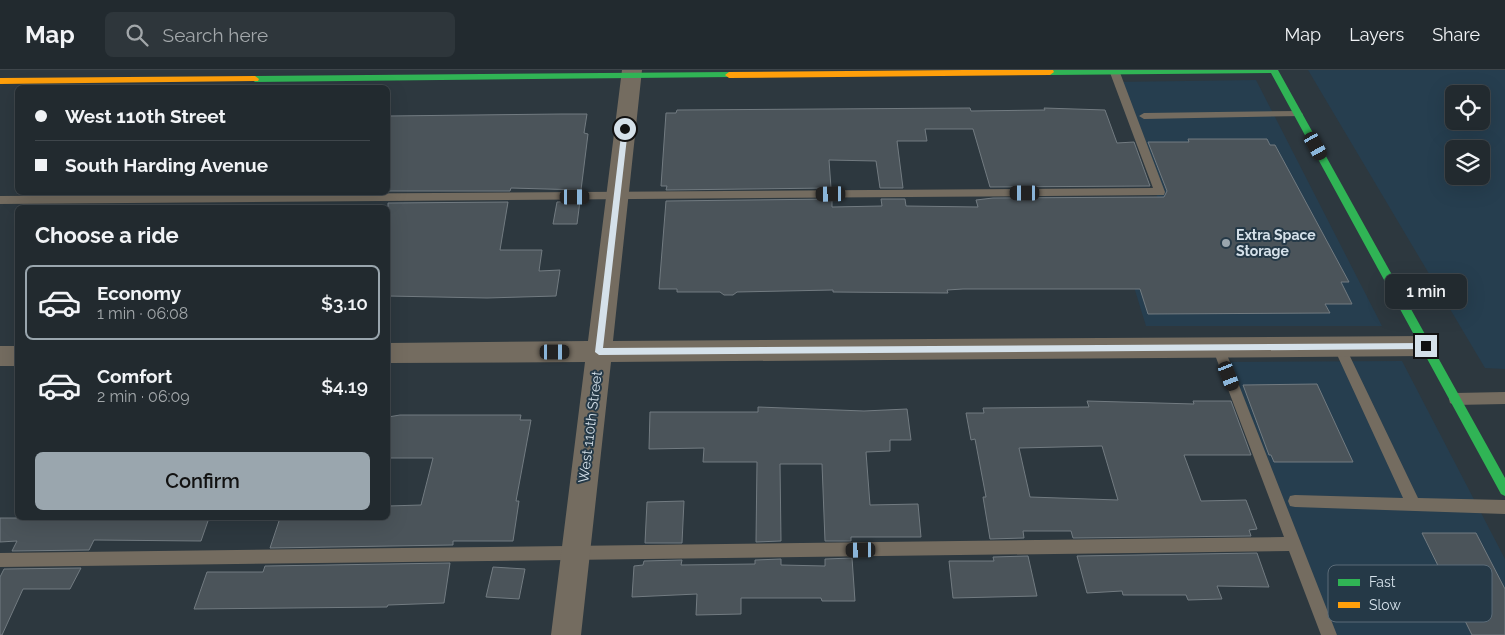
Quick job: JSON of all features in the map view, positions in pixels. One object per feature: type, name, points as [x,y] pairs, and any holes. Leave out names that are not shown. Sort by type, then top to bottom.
[{"type":"street","points":[[0,74],[2,78],[0,81],[147,75],[1274,70],[1504,487]]},
{"type":"street","name":"West 110th Street","points":[[566,635],[631,72]]},
{"type":"street","points":[[390,353],[1426,346]]},
{"type":"street","points":[[0,356],[15,356]]},
{"type":"lane","points":[[0,200],[1160,192],[1114,71]]},
{"type":"lane","points":[[1144,116],[1298,114]]},
{"type":"lane","points":[[1339,346],[1414,504]]},
{"type":"lane","points":[[1218,348],[1328,635]]},
{"type":"lane","points":[[1455,399],[1505,398]]},
{"type":"lane","points":[[1295,501],[1505,507]]},
{"type":"lane","points":[[0,560],[1292,544]]},
{"type":"shaded area","points":[[1308,70],[1505,70],[1505,369],[1485,368]]},
{"type":"shaded area","points":[[1256,80],[1382,326],[1146,326],[1107,199],[1158,199],[1115,82]]},
{"type":"shaded area","points":[[1402,361],[1505,559],[1505,635],[1326,635],[1222,362]]},
{"type":"building","points":[[970,108],[971,111],[1045,110],[1044,108],[1105,110],[1117,143],[1134,142],[1150,186],[990,187],[973,129],[925,129],[927,141],[897,141],[903,188],[880,188],[876,161],[829,160],[831,188],[666,190],[667,186],[661,186],[666,113],[676,113],[677,110]]},
{"type":"building","points":[[587,114],[584,133],[588,134],[581,190],[511,188],[510,191],[390,191],[390,116]]},
{"type":"building","points":[[1188,139],[1267,139],[1270,145],[1275,145],[1349,282],[1341,282],[1352,304],[1325,304],[1330,313],[1148,314],[1140,289],[963,289],[947,290],[948,293],[833,292],[833,290],[737,292],[733,295],[724,295],[720,292],[677,292],[677,289],[659,289],[666,201],[832,199],[832,207],[882,206],[881,199],[905,199],[906,206],[978,207],[976,200],[993,198],[1164,197],[1167,191],[1148,142],[1189,142]]},
{"type":"building","points":[[580,201],[577,224],[553,224],[557,202]]},
{"type":"building","points":[[508,202],[500,250],[542,250],[539,271],[560,270],[556,296],[487,298],[390,296],[390,205],[388,203]]},
{"type":"building","points":[[1317,384],[1353,462],[1274,462],[1271,455],[1269,455],[1243,385]]},
{"type":"building","points":[[1087,401],[1194,404],[1193,401],[1231,401],[1251,455],[1184,455],[1201,501],[1246,500],[1257,529],[1249,530],[1251,536],[1073,538],[1071,531],[1023,531],[1024,538],[990,539],[983,497],[986,497],[975,439],[971,440],[966,413],[984,413],[983,408],[1089,407]],"holes":[[[1102,446],[1118,500],[1030,497],[1019,448]]]},
{"type":"building","points":[[758,407],[864,411],[907,409],[911,440],[890,440],[890,451],[866,452],[870,505],[918,504],[921,537],[851,537],[851,541],[825,541],[822,464],[780,464],[781,541],[756,542],[757,462],[703,462],[704,448],[649,449],[650,412],[758,412]]},
{"type":"building","points":[[400,415],[521,415],[520,420],[531,420],[516,501],[519,501],[513,541],[453,541],[453,545],[270,548],[279,520],[390,520],[390,506],[421,505],[433,458],[390,458],[390,417]]},
{"type":"building","points":[[684,501],[682,543],[645,543],[647,502]]},
{"type":"building","points":[[0,518],[15,518],[15,520],[208,520],[201,541],[94,540],[89,550],[12,551],[17,541],[0,542]]},
{"type":"building","points":[[1422,533],[1476,533],[1505,589],[1505,635],[1472,635],[1466,622],[1492,622],[1492,565],[1438,565]]},
{"type":"building","points":[[1257,553],[1269,587],[1217,586],[1222,599],[1188,600],[1186,595],[1123,595],[1122,591],[1087,593],[1077,556]]},
{"type":"building","points":[[1028,556],[1037,596],[953,598],[949,561],[994,561],[993,557]]},
{"type":"building","points":[[852,558],[855,601],[822,601],[821,598],[741,598],[741,614],[696,615],[697,594],[632,597],[634,566],[643,565],[644,561],[682,560],[681,565],[755,564],[755,560],[781,559],[781,565],[825,566],[825,559]]},
{"type":"building","points":[[450,563],[444,603],[388,605],[387,607],[194,609],[207,572],[263,572],[265,566]]},
{"type":"building","points":[[493,567],[525,569],[519,599],[486,597]]},
{"type":"building","points":[[81,568],[70,589],[23,589],[2,635],[0,635],[0,577],[4,569]]},
{"type":"traffic: fast","points":[[1274,70],[1505,490]]},
{"type":"traffic: fast","points":[[1050,72],[1274,70]]},
{"type":"traffic: fast","points":[[255,79],[729,75]]},
{"type":"traffic: slow","points":[[729,75],[1050,72]]},
{"type":"traffic: slow","points":[[0,81],[255,79]]},
{"type":"place","name":"Extra Space Storage","points":[[1226,243]]},
{"type":"route","points":[[625,129],[599,352],[1426,346]]}]
